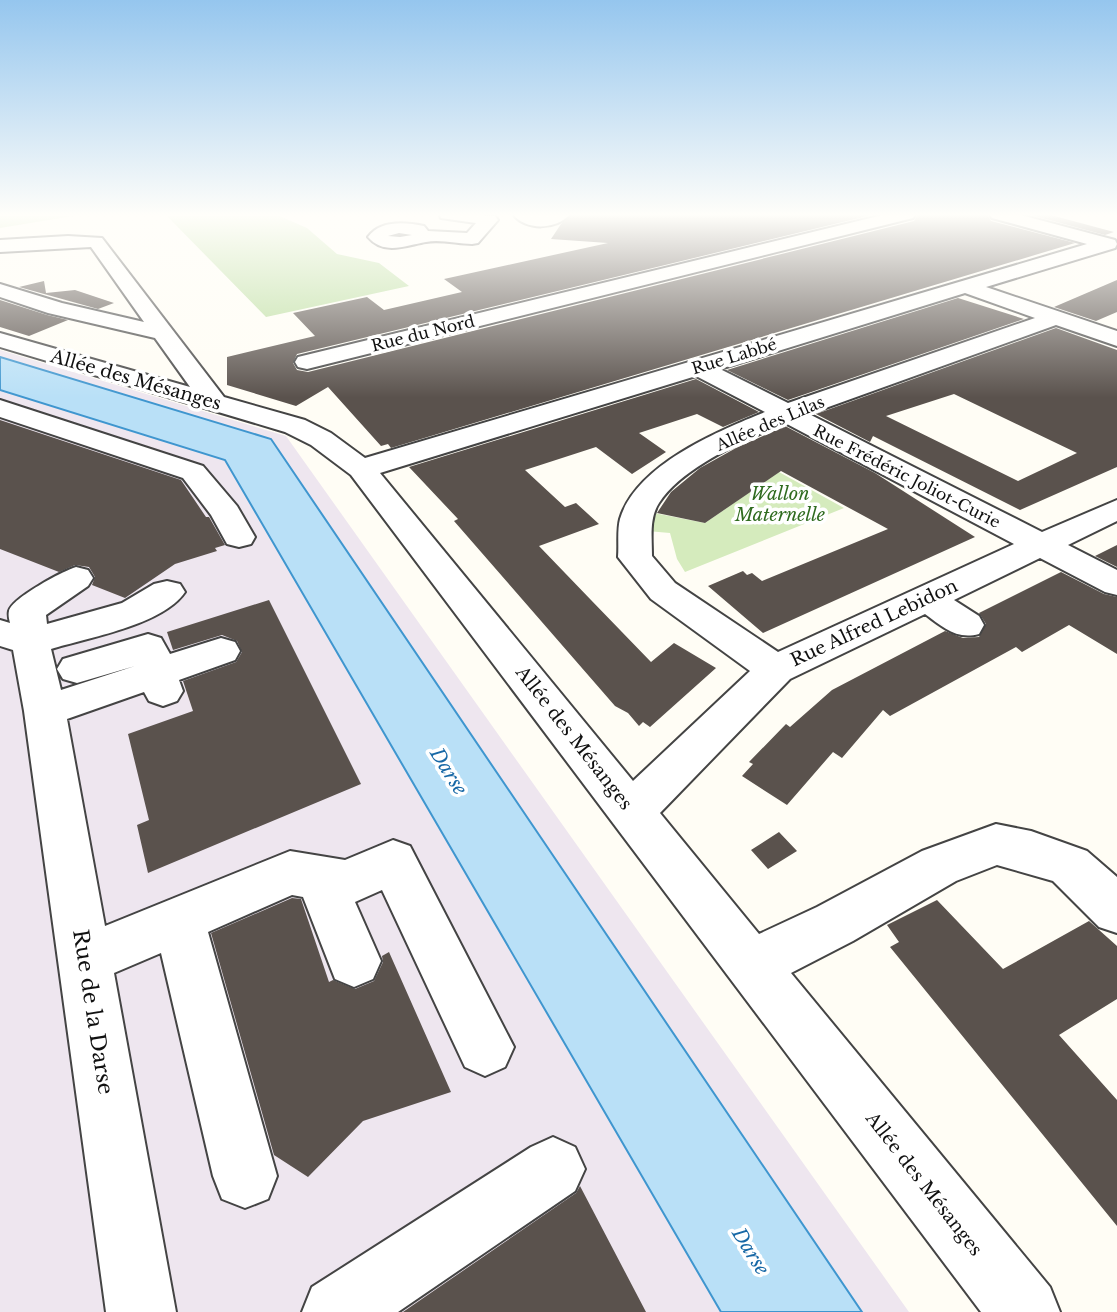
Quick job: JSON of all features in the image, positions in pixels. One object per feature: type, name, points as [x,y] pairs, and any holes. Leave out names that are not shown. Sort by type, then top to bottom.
[{"type":"street","points":[[121,275],[214,402]]},
{"type":"street","name":"Rue du Nord","points":[[307,362],[659,275]]},
{"type":"street","name":"Rue Labbé","points":[[361,470],[1003,275]]},
{"type":"street","points":[[964,286],[1117,339]]},
{"type":"street","points":[[0,290],[56,308],[166,334]]},
{"type":"street","name":"Allée des Lilas","points":[[776,669],[663,592],[635,557],[636,520],[645,499],[677,468],[730,436],[786,413],[1056,318]]},
{"type":"street","name":"Allée des Mésanges","points":[[0,340],[295,426],[321,439],[361,470],[1025,1312]]},
{"type":"street","name":"Rue Frédéric Joliot-Curie","points":[[698,367],[1117,584]]},
{"type":"street","points":[[0,408],[192,472],[226,513],[239,537]]},
{"type":"street","name":"Rue Alfred Lebidon","points":[[632,811],[776,669],[1117,509]]},
{"type":"street","name":"Rue de la Darse","points":[[0,599],[63,573],[27,611],[15,637],[61,690],[84,960],[141,1312]]},
{"type":"street","points":[[15,637],[135,611],[167,592]]},
{"type":"street","points":[[927,598],[966,625]]},
{"type":"street","points":[[61,690],[148,647],[160,682]]},
{"type":"street","points":[[61,690],[160,682],[221,651]]},
{"type":"street","points":[[751,964],[835,924],[939,866],[996,844],[1070,866],[1117,911]]},
{"type":"street","points":[[84,960],[290,873],[348,883],[393,861],[485,1047]]},
{"type":"street","points":[[320,878],[354,961]]},
{"type":"street","points":[[179,919],[245,1176]]},
{"type":"street","points":[[337,1312],[553,1169]]},
{"type":"shaded area","points":[[0,350],[286,436],[909,1312],[0,1312]]},
{"type":"green space","points":[[225,275],[395,275],[409,286],[266,317]]},
{"type":"green space","name":"Wallon Maternelle","points":[[779,472],[844,508],[685,572],[677,559],[670,533],[647,531],[654,513],[705,523]]},
{"type":"water","name":"Darse","points":[[0,357],[271,439],[862,1312],[721,1312],[225,460],[0,390]]},
{"type":"building","points":[[461,275],[623,275],[297,354],[293,363],[297,370],[308,372],[696,275],[967,275],[391,448],[388,444],[381,446],[328,387],[296,406],[227,385],[227,357],[315,336],[293,313],[367,297],[384,310],[462,292],[444,279]]},
{"type":"building","points":[[1117,280],[1117,312],[1096,321],[1054,307]]},
{"type":"building","points":[[44,281],[46,293],[75,290],[114,303],[98,309],[19,287]]},
{"type":"building","points":[[958,298],[1024,319],[788,400],[727,370]]},
{"type":"building","points":[[0,300],[68,320],[29,336],[0,327]]},
{"type":"building","points":[[1056,328],[1117,350],[1117,467],[1020,510],[873,436],[870,442],[816,414]],"holes":[[[954,394],[1077,453],[1018,481],[886,416]]]},
{"type":"building","points":[[696,379],[759,412],[723,427],[697,414],[639,433],[666,452],[632,474],[596,447],[525,470],[565,507],[576,503],[599,524],[539,546],[591,600],[651,662],[674,643],[716,668],[650,727],[643,722],[639,726],[628,713],[615,706],[454,521],[458,519],[409,467]]},
{"type":"building","points":[[0,420],[181,480],[206,517],[209,517],[225,545],[215,548],[217,551],[175,564],[125,598],[92,585],[95,577],[89,567],[75,565],[59,572],[0,549]]},
{"type":"building","points":[[785,426],[875,473],[975,537],[763,633],[708,586],[743,571],[747,575],[752,573],[762,581],[888,529],[781,471],[705,523],[657,513],[671,492],[700,468]]},
{"type":"building","points":[[1117,545],[1117,567],[1095,556]]},
{"type":"building","points":[[1061,572],[1104,594],[1117,597],[1117,654],[1069,625],[1022,652],[1016,647],[890,716],[883,710],[842,758],[833,752],[787,805],[742,776],[753,764],[749,762],[786,724],[790,727],[832,690],[945,631],[963,638],[979,637],[986,624],[979,613]]},
{"type":"building","points":[[269,600],[361,784],[148,873],[137,825],[149,820],[128,734],[193,711],[183,681],[236,662],[242,652],[237,641],[222,635],[173,650],[167,632]]},
{"type":"building","points":[[779,832],[797,851],[768,869],[751,850]]},
{"type":"building","points":[[292,898],[301,899],[329,982],[333,980],[355,989],[374,981],[383,962],[382,956],[389,952],[451,1092],[363,1121],[308,1177],[274,1155],[211,933]]},
{"type":"building","points":[[937,900],[1003,969],[1089,921],[1117,946],[1117,999],[1059,1035],[1117,1100],[1117,1226],[890,947],[899,942],[887,925]]},
{"type":"building","points":[[580,1186],[646,1312],[403,1312],[576,1193]]}]
